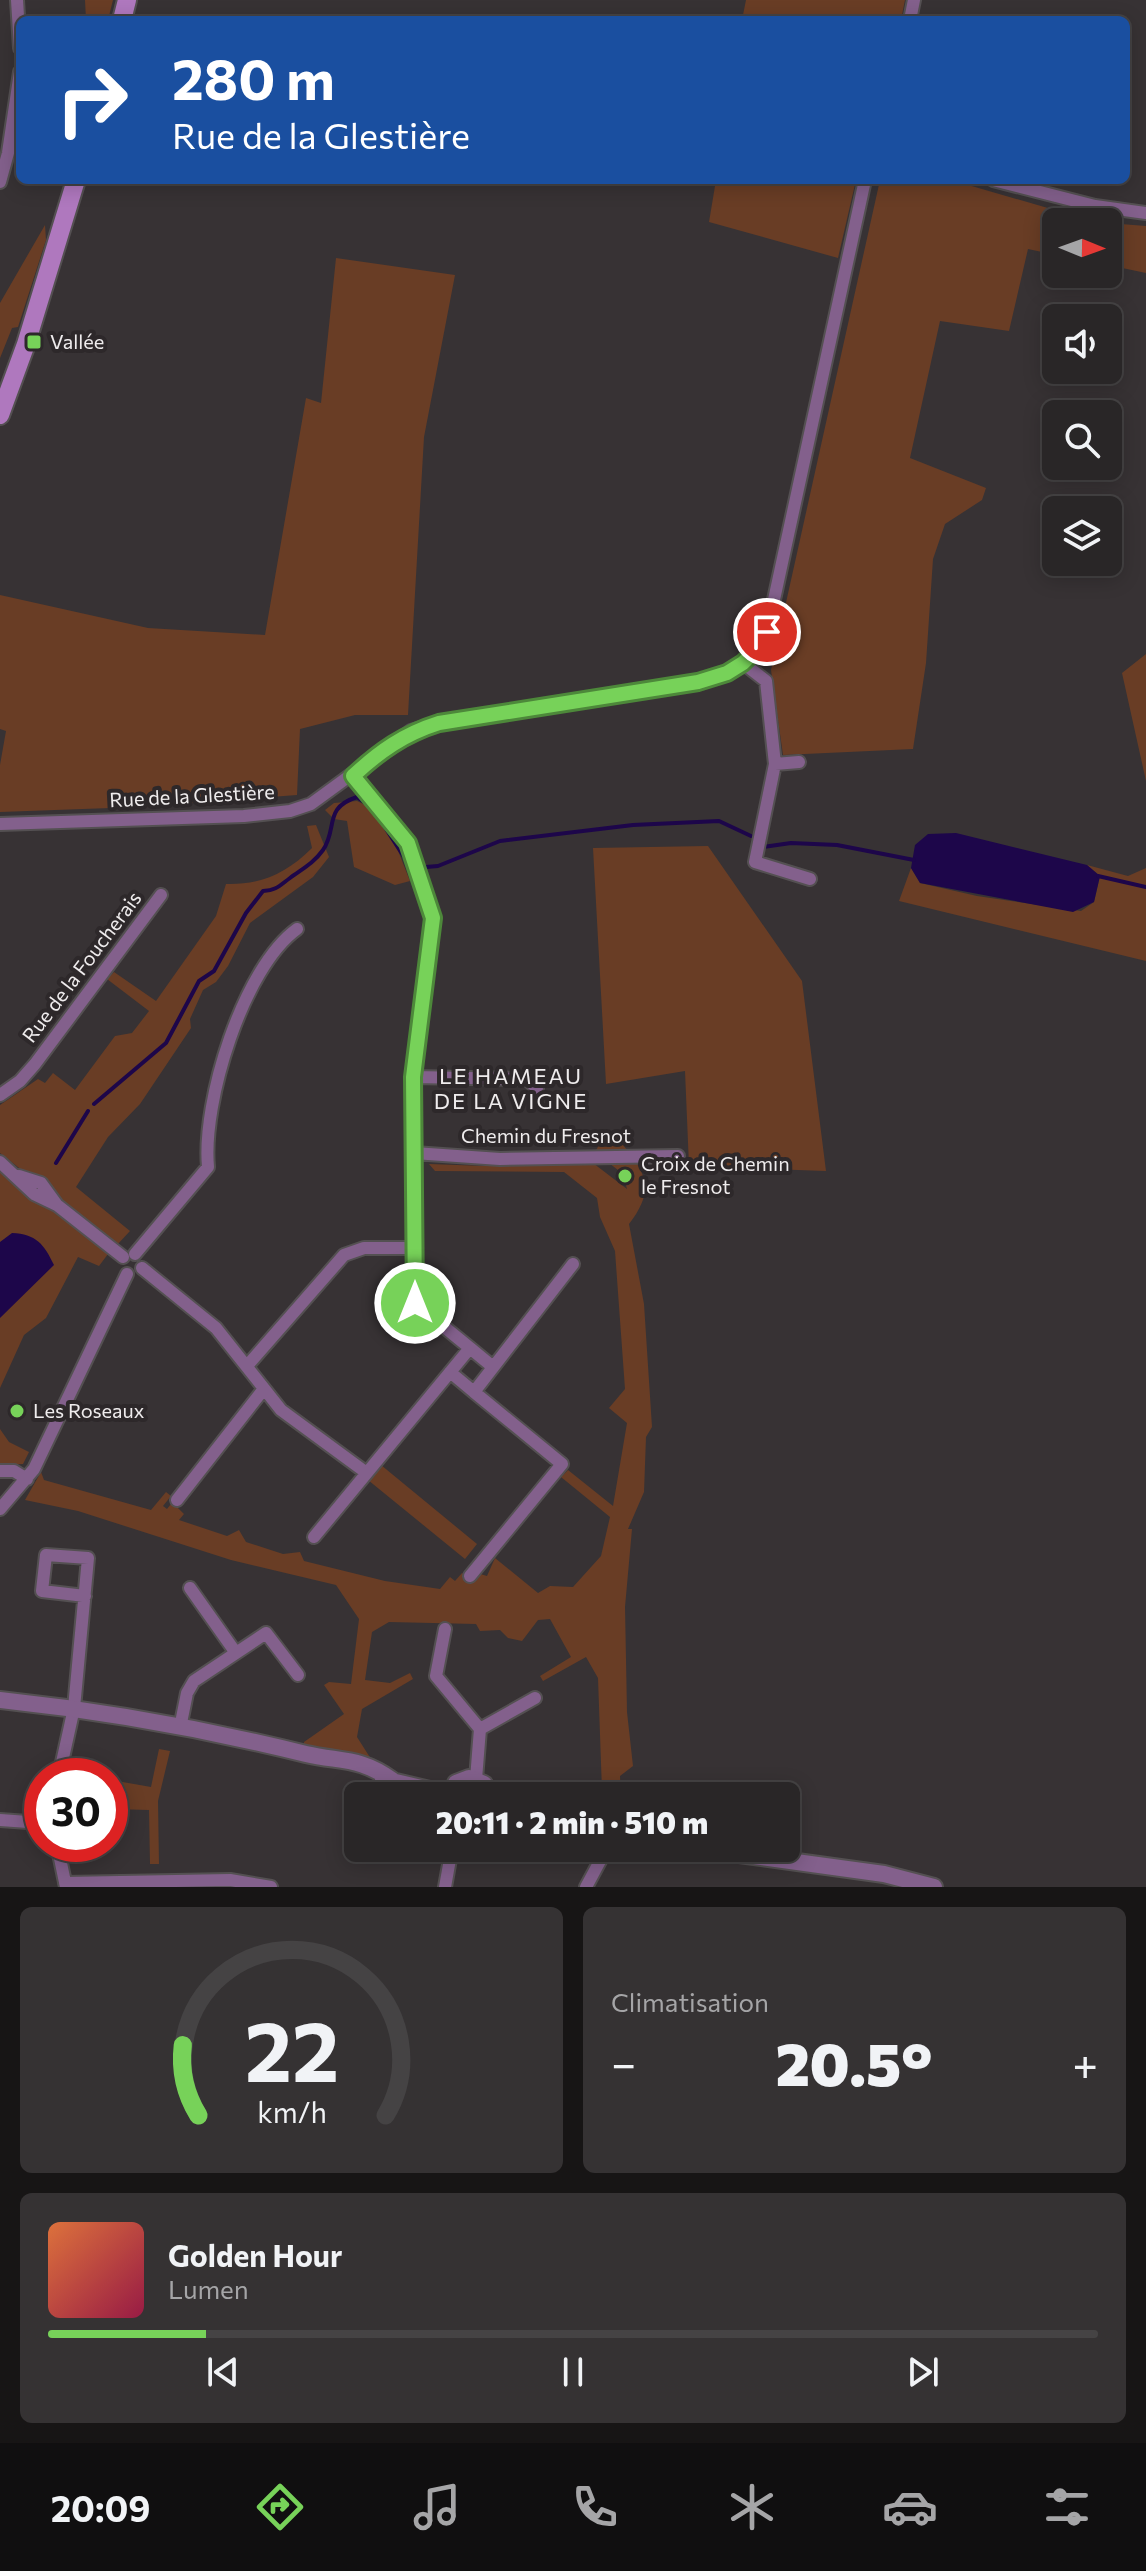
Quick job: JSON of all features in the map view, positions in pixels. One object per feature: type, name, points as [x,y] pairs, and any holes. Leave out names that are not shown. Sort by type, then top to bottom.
[{"type":"main road","points":[[0,415],[75,184]]},
{"type":"street","points":[[0,182],[16,99]]},
{"type":"street","name":"Rue de la Glestière","points":[[0,824],[244,816],[290,811],[311,804],[411,731],[439,723],[698,682],[727,673],[743,663],[759,647],[767,632],[864,184]]},
{"type":"street","points":[[1009,184],[1095,206],[1146,213]]},
{"type":"street","points":[[743,663],[766,681],[775,764],[755,862],[810,879]]},
{"type":"street","points":[[775,764],[799,762]]},
{"type":"street","points":[[353,776],[408,843],[433,918],[413,1077],[415,1303],[493,1367]]},
{"type":"street","name":"Rue de la Foucherais","points":[[0,1095],[20,1081],[35,1064],[161,895]]},
{"type":"street","points":[[0,1162],[19,1176],[34,1194],[57,1205],[129,1255],[142,1261],[142,1268],[134,1275],[127,1274],[121,1266],[129,1255],[208,1167],[206,1136],[236,1018],[264,963],[281,940],[297,929]]},
{"type":"street","points":[[413,1077],[527,1079],[537,1088]]},
{"type":"street","name":"Chemin du Fresnot","points":[[414,1153],[500,1159],[678,1156]]},
{"type":"street","points":[[247,1366],[344,1255],[364,1248],[415,1248]]},
{"type":"street","points":[[474,1392],[573,1264]]},
{"type":"street","points":[[142,1268],[216,1328],[263,1390],[295,1423],[364,1471]]},
{"type":"street","points":[[0,1509],[27,1479],[127,1274]]},
{"type":"street","points":[[314,1537],[364,1471],[470,1348]]},
{"type":"street","points":[[450,1372],[562,1464],[470,1576]]},
{"type":"street","points":[[177,1500],[263,1390]]},
{"type":"street","points":[[0,1471],[14,1471],[27,1479]]},
{"type":"street","points":[[63,1758],[74,1708],[85,1596],[88,1558],[46,1555],[42,1591],[85,1596]]},
{"type":"street","points":[[190,1588],[236,1653]]},
{"type":"street","points":[[445,1629],[436,1676],[480,1729],[476,1779]]},
{"type":"street","points":[[180,1728],[187,1693],[194,1681],[266,1633],[298,1675]]},
{"type":"street","points":[[480,1729],[535,1698]]},
{"type":"street","points":[[0,1700],[74,1708],[266,1742],[315,1756],[334,1756],[375,1767],[400,1782]]},
{"type":"street","points":[[459,1782],[461,1779],[481,1782]]},
{"type":"street","points":[[0,1820],[24,1822]]},
{"type":"street","points":[[61,1862],[66,1885],[229,1884],[271,1887]]},
{"type":"street","points":[[445,1887],[449,1862]]},
{"type":"street","points":[[586,1887],[599,1862]]},
{"type":"street","points":[[797,1862],[884,1874],[934,1887]]},
{"type":"shaded area","points":[[85,0],[113,0],[109,16],[86,16]]},
{"type":"shaded area","points":[[746,0],[905,0],[902,16],[743,16]]},
{"type":"shaded area","points":[[715,184],[855,184],[838,258],[709,222]]},
{"type":"shaded area","points":[[879,184],[965,184],[1048,208],[1042,208],[1042,252],[1028,249],[1009,331],[940,321],[910,458],[986,488],[982,500],[945,524],[933,559],[926,663],[913,749],[783,755],[771,670]]},
{"type":"shaded area","points":[[1122,224],[1146,226],[1146,273],[1122,268]]},
{"type":"shaded area","points":[[45,225],[46,240],[18,327],[12,328],[0,358],[0,303]]},
{"type":"shaded area","points":[[336,258],[455,275],[424,437],[408,715],[355,715],[300,729],[297,795],[138,807],[0,812],[0,765],[6,731],[0,729],[0,595],[148,628],[265,635],[306,398],[321,403]]},
{"type":"shaded area","points":[[1146,654],[1146,781],[1122,673]]},
{"type":"shaded area","points":[[357,801],[367,806],[384,824],[410,881],[395,885],[354,867],[347,821],[334,819],[325,810],[334,803]]},
{"type":"shaded area","points":[[316,825],[329,857],[313,877],[250,923],[228,966],[216,982],[203,990],[190,1019],[191,1028],[140,1104],[108,1137],[76,1187],[130,1231],[117,1245],[0,1153],[0,1105],[38,1079],[45,1083],[53,1073],[75,1090],[115,1036],[132,1033],[149,1011],[107,979],[114,972],[156,1001],[216,916],[226,884],[261,880],[292,865],[312,848],[307,826]]},
{"type":"shaded area","points":[[956,833],[1087,865],[1100,876],[1094,902],[1073,912],[920,883],[911,868],[915,845],[928,834]]},
{"type":"shaded area","points":[[708,846],[802,981],[826,1171],[689,1166],[685,1071],[606,1084],[593,848]]},
{"type":"shaded area","points":[[1087,865],[1128,876],[1146,868],[1146,961],[899,901],[911,868],[920,883],[977,896],[1081,911],[1094,902],[1100,876]]},
{"type":"shaded area","points":[[616,1137],[634,1159],[644,1179],[643,1199],[629,1224],[644,1304],[652,1427],[646,1437],[644,1492],[628,1529],[632,1529],[625,1607],[627,1712],[633,1766],[620,1776],[620,1782],[602,1782],[598,1678],[586,1657],[543,1681],[540,1676],[571,1657],[550,1619],[538,1620],[522,1641],[508,1638],[500,1630],[480,1631],[476,1624],[389,1622],[372,1632],[365,1680],[390,1683],[410,1673],[413,1679],[362,1709],[357,1737],[371,1759],[334,1750],[304,1750],[304,1742],[344,1714],[324,1685],[329,1682],[351,1684],[359,1619],[336,1585],[231,1560],[78,1511],[25,1500],[41,1472],[44,1480],[151,1510],[166,1492],[171,1496],[163,1506],[167,1509],[175,1499],[179,1501],[177,1507],[184,1514],[179,1520],[227,1536],[239,1530],[246,1542],[283,1554],[300,1552],[304,1561],[385,1581],[440,1589],[450,1577],[455,1581],[462,1573],[469,1579],[477,1573],[487,1576],[495,1558],[538,1593],[550,1586],[573,1587],[601,1556],[610,1517],[561,1477],[568,1470],[613,1506],[627,1423],[609,1408],[625,1389],[615,1251],[600,1217],[597,1198],[564,1172],[435,1171],[429,1164],[485,1166],[589,1160],[627,1189],[623,1174],[595,1152],[603,1138]]},
{"type":"shaded area","points":[[0,1170],[108,1254],[99,1266],[78,1257],[46,1318],[24,1335],[0,1388]]},
{"type":"shaded area","points":[[12,1233],[33,1238],[47,1251],[54,1265],[0,1318],[0,1242]]},
{"type":"shaded area","points":[[0,1429],[9,1442],[29,1452],[23,1464],[0,1465]]},
{"type":"shaded area","points":[[381,1465],[477,1544],[465,1559],[368,1480]]},
{"type":"shaded area","points":[[159,1749],[170,1751],[158,1801],[159,1864],[150,1864],[149,1810],[128,1809],[128,1783],[151,1787]]},
{"type":"waterway","points":[[94,1104],[166,1043],[199,981],[214,971],[246,913],[263,891],[278,887],[323,850],[339,807],[357,797],[372,807],[406,860]]},
{"type":"waterway","points":[[426,867],[438,866],[500,841],[633,825],[719,821],[751,836]]},
{"type":"waterway","points":[[763,847],[791,843],[837,845],[914,860]]},
{"type":"waterway","points":[[1098,876],[1146,887]]},
{"type":"waterway","points":[[56,1163],[88,1111]]},
{"type":"place","name":"Vallée","points":[[34,342]]},
{"type":"place","name":"Croix de Chemin le Fresnot","points":[[625,1176]]},
{"type":"place","name":"Les Roseaux","points":[[17,1411]]},
{"type":"district","name":"LE HAMEAU DE LA VIGNE","points":[[511,1088]]},
{"type":"route","points":[[415,1303],[414,1052],[430,961],[433,918],[408,843],[353,776],[383,748],[411,731],[439,723],[698,682],[727,673],[759,647],[767,632]]}]
